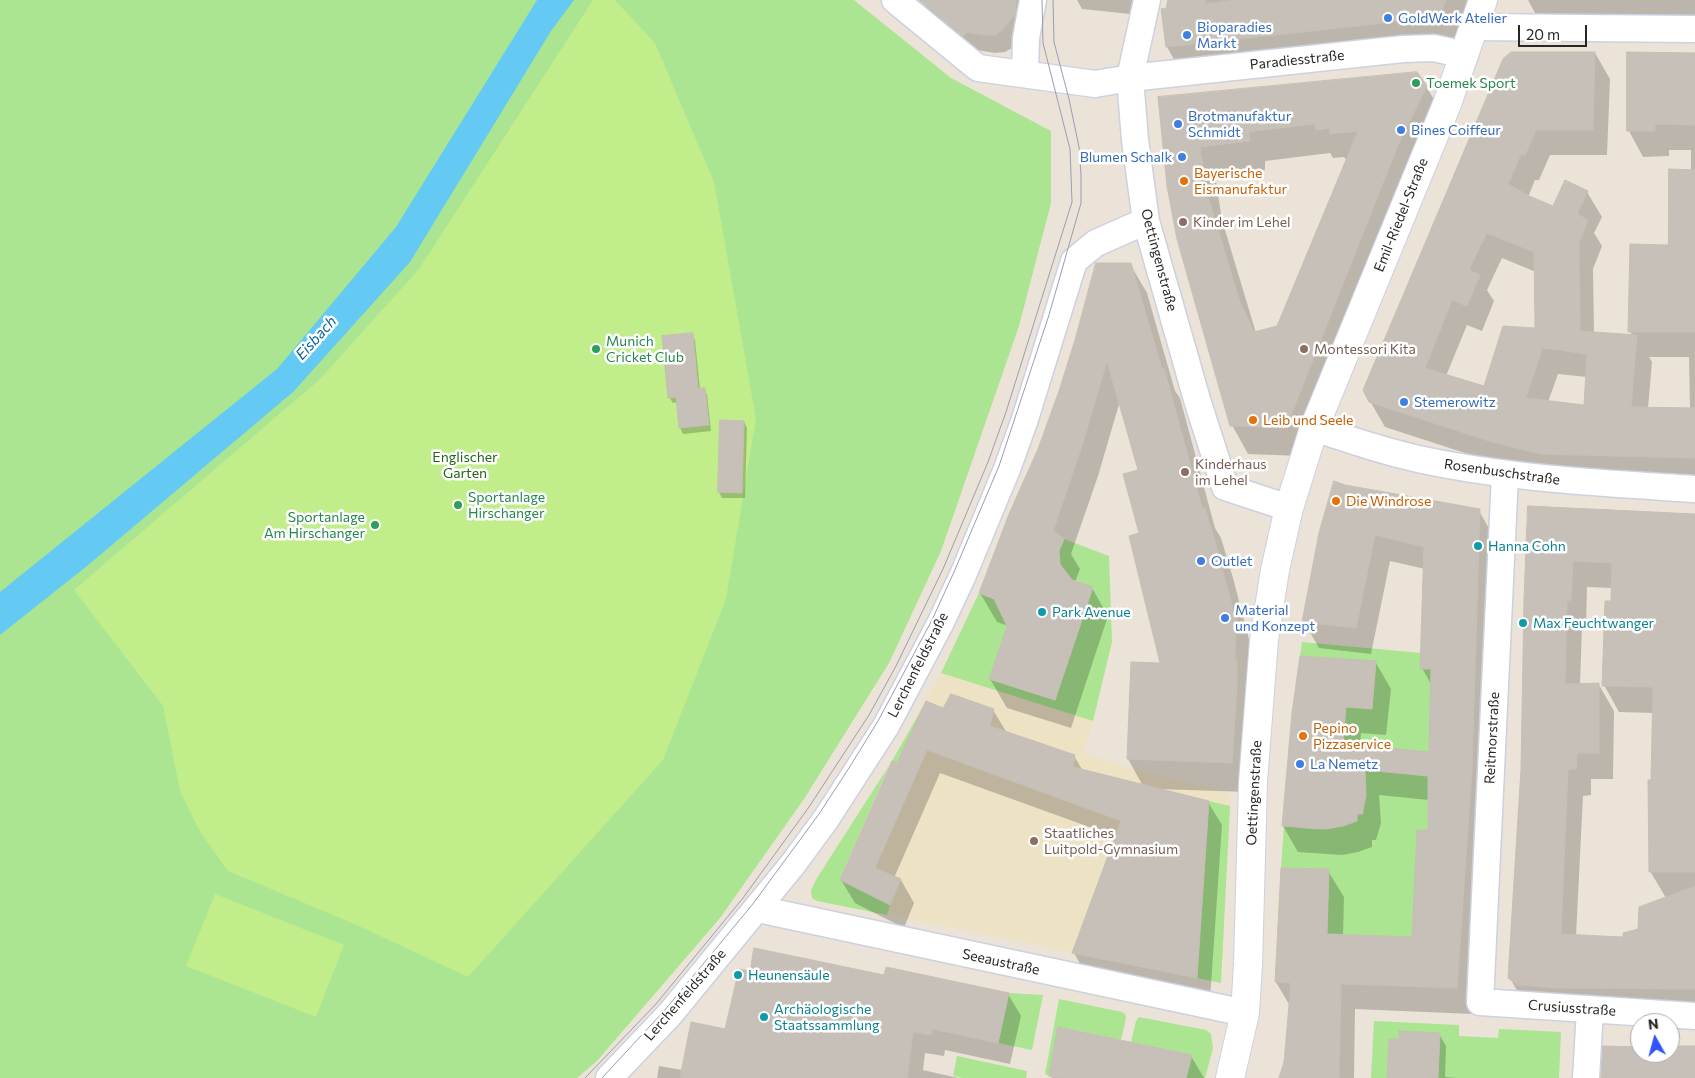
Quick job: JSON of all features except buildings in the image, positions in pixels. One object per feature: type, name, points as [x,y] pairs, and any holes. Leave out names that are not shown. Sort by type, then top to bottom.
[{"type":"main road","name":"Emil-Riedel-Straße","points":[[1314,428],[1447,104],[1483,0]]},
{"type":"main road","name":"Oettingenstraße","points":[[1230,1078],[1245,1013],[1253,782],[1264,640],[1275,570],[1289,508],[1314,428]]},
{"type":"street","points":[[895,0],[978,68],[1096,84],[1130,78],[1147,0]]},
{"type":"street","points":[[1025,73],[1026,38],[1033,0]]},
{"type":"street","points":[[1474,28],[1695,29]]},
{"type":"street","name":"Paradiesstraße","points":[[1130,78],[1403,48],[1434,48],[1465,55]]},
{"type":"street","name":"Oettingenstraße","points":[[1130,78],[1135,140],[1146,221],[1198,403],[1226,487],[1289,508]]},
{"type":"street","name":"Lerchenfeldstraße","points":[[609,1078],[670,1014],[758,909],[793,864],[886,726],[940,624],[963,575],[1007,469],[1046,354],[1074,261],[1096,243],[1146,221]]},
{"type":"street","name":"Rosenbuschstraße","points":[[1314,428],[1423,460],[1505,474],[1564,481],[1695,489]]},
{"type":"street","name":"Reitmorstraße","points":[[1480,1002],[1505,474]]},
{"type":"street","name":"Seeaustraße","points":[[758,909],[1245,1013]]},
{"type":"street","name":"Crusiusstraße","points":[[1480,1002],[1695,1016]]},
{"type":"street","points":[[1586,1078],[1590,1010]]},
{"type":"shaded area","name":"Staatliches Luitpold-Gymnasium","points":[[941,673],[1093,721],[1084,753],[1123,766],[1231,793],[1221,983],[817,901],[812,898],[811,890],[817,878],[892,761]]},
{"type":"green space","name":"Englischer Garten","points":[[0,0],[854,0],[951,78],[1051,131],[1051,203],[1019,326],[941,551],[889,663],[804,799],[720,918],[597,1061],[577,1078],[0,1078]]},
{"type":"green space","name":"Sportanlage Hirschanger","points":[[593,0],[615,0],[655,43],[714,182],[756,419],[726,599],[663,760],[468,977],[359,926],[228,871],[199,830],[180,791],[163,706],[74,590],[319,380],[419,269]]},
{"type":"green space","points":[[1064,539],[1109,556],[1112,642],[1093,721],[941,673],[979,593],[994,599],[1007,626],[989,679],[1055,700],[1093,587],[1072,580],[1060,564],[1059,551]]},
{"type":"green space","points":[[1302,642],[1421,653],[1431,669],[1428,830],[1412,937],[1327,934],[1329,869],[1281,868],[1284,826],[1324,829],[1339,826],[1345,822],[1357,821],[1358,814],[1364,814],[1363,808],[1366,796],[1365,780],[1341,770],[1345,718],[1336,706],[1372,709],[1376,662],[1300,656]]},
{"type":"green space","points":[[926,701],[897,763],[892,761]]},
{"type":"green space","points":[[889,766],[840,879],[890,905],[887,915],[817,901],[812,898],[811,890],[817,878]]},
{"type":"green space","points":[[1209,801],[1230,806],[1221,983],[1197,978]]},
{"type":"green space","points":[[215,894],[344,945],[316,1017],[186,966]]},
{"type":"green space","points":[[1009,993],[1043,995],[1032,1050],[998,1043]]},
{"type":"green space","points":[[1059,999],[1122,1012],[1126,1018],[1121,1040],[1059,1027],[1049,1076],[1045,1074]]},
{"type":"green space","points":[[1139,1017],[1206,1030],[1211,1034],[1213,1048],[1205,1078],[1186,1078],[1192,1055],[1131,1042],[1136,1021]]},
{"type":"green space","points":[[1374,1021],[1459,1025],[1459,1036],[1498,1038],[1499,1029],[1561,1032],[1559,1078],[1371,1078]]},
{"type":"green space","points":[[957,1056],[1027,1071],[1026,1078],[962,1078],[953,1076]]},
{"type":"water","name":"Eisbach","points":[[537,0],[574,0],[551,31],[410,262],[293,392],[87,566],[0,635],[0,592],[277,369],[396,227]]},
{"type":"tram line","points":[[585,1078],[656,1004],[743,898],[809,807],[869,715],[896,666],[943,569],[988,462],[1006,412],[1072,202],[1070,149],[1043,43],[1042,0]]},
{"type":"tram line","points":[[602,1078],[664,1011],[752,905],[819,814],[849,768],[878,721],[932,620],[999,466],[1049,315],[1081,203],[1079,147],[1054,42],[1053,0]]},
{"type":"place","name":"GoldWerk Atelier","points":[[1388,18]]},
{"type":"place","name":"Bioparadies Markt","points":[[1187,35]]},
{"type":"place","name":"Toemek Sport","points":[[1416,83]]},
{"type":"place","name":"Brotmanufaktur Schmidt","points":[[1178,124]]},
{"type":"place","name":"Bines Coiffeur","points":[[1401,130]]},
{"type":"place","name":"Blumen Schalk","points":[[1182,157]]},
{"type":"place","name":"Bayerische Eismanufaktur","points":[[1184,181]]},
{"type":"place","name":"Kinder im Lehel","points":[[1183,222]]},
{"type":"place","name":"Munich Cricket Club","points":[[596,349]]},
{"type":"place","name":"Montessori Kita","points":[[1304,349]]},
{"type":"place","name":"Stemerowitz","points":[[1404,402]]},
{"type":"place","name":"Leib und Seele","points":[[1253,420]]},
{"type":"place","name":"Kinderhaus im Lehel","points":[[1185,472]]},
{"type":"place","name":"Die Windrose","points":[[1336,501]]},
{"type":"place","name":"Sportanlage Hirschanger","points":[[458,505]]},
{"type":"place","name":"Sportanlage Am Hirschanger","points":[[375,525]]},
{"type":"place","name":"Hanna Cohn","points":[[1478,546]]},
{"type":"place","name":"Outlet","points":[[1201,561]]},
{"type":"place","name":"Park Avenue","points":[[1042,612]]},
{"type":"place","name":"Material und Konzept","points":[[1225,618]]},
{"type":"place","name":"Max Feuchtwanger","points":[[1523,623]]},
{"type":"place","name":"Pepino Pizzaservice","points":[[1303,736]]},
{"type":"place","name":"La Nemetz","points":[[1300,764]]},
{"type":"place","name":"Staatliches Luitpold-Gymnasium","points":[[1034,841]]},
{"type":"place","name":"Heunensäule","points":[[738,975]]},
{"type":"place","name":"Archäologische Staatssammlung","points":[[764,1017]]}]
